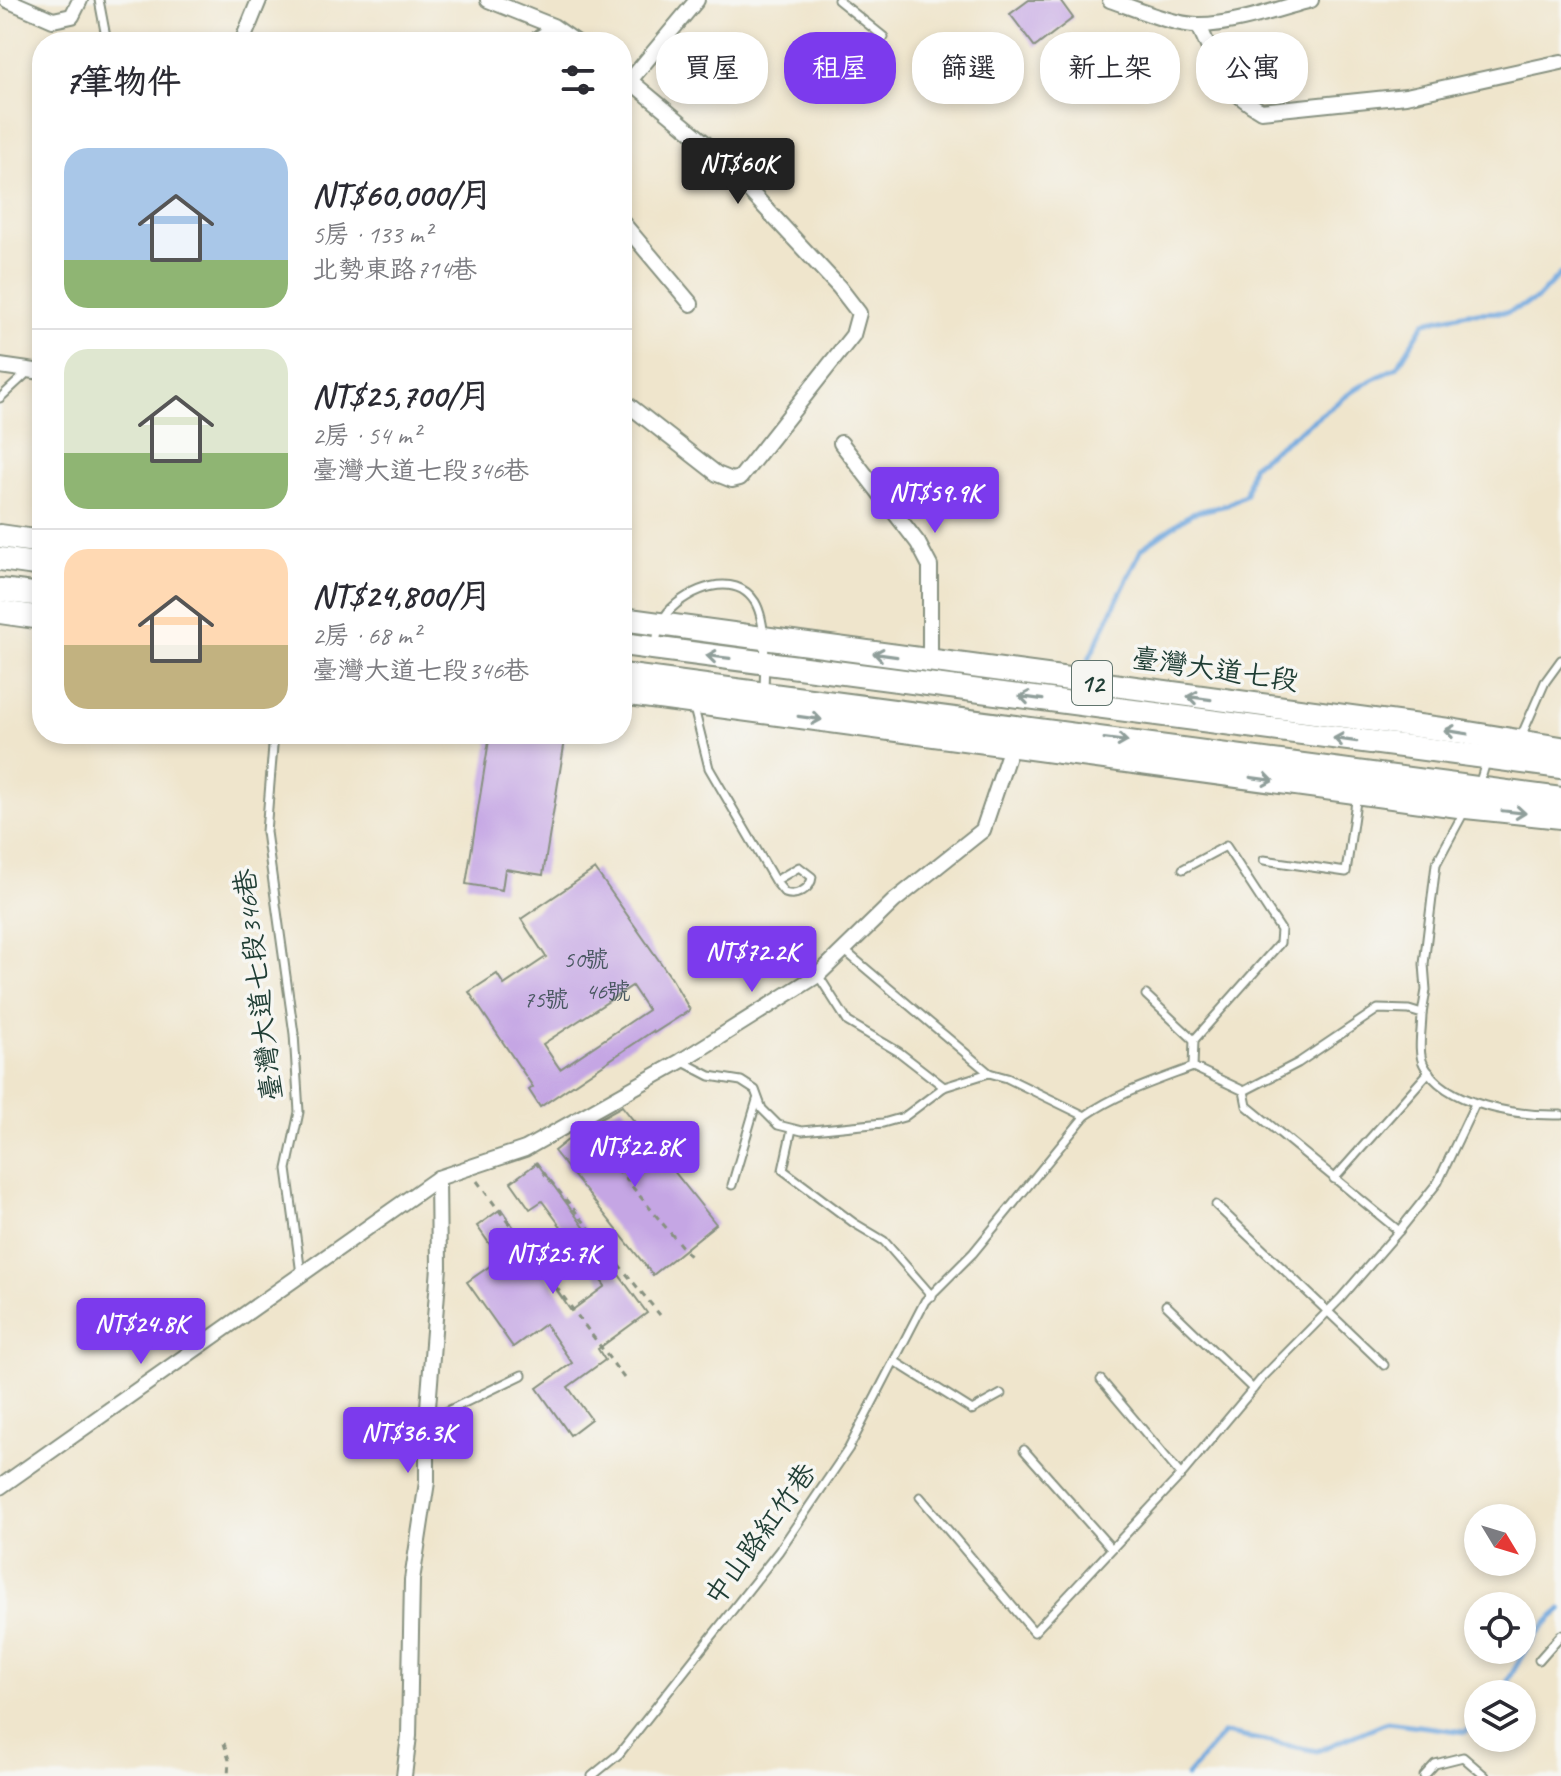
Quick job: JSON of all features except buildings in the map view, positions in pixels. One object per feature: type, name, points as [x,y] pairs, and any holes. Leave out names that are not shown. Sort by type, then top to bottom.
[{"type":"main road","points":[[0,536],[32,541]]},
{"type":"main road","points":[[0,559],[32,564]]},
{"type":"main road","points":[[0,590],[32,594]]},
{"type":"main road","points":[[0,612],[32,617]]},
{"type":"main road","name":"臺灣大道七段","points":[[632,620],[930,661],[1490,748],[1561,767]]},
{"type":"main road","name":"臺灣大道七段","points":[[632,646],[1490,748],[1519,743],[1561,748]]},
{"type":"main road","name":"12","points":[[632,677],[763,703],[1012,744],[1358,792],[1561,799]]},
{"type":"main road","name":"12","points":[[632,694],[693,702],[763,703],[1472,797],[1561,817]]},
{"type":"street","points":[[7,0],[53,20],[72,16],[80,0]]},
{"type":"street","points":[[246,32],[259,0]]},
{"type":"street","points":[[488,0],[562,32]]},
{"type":"street","points":[[632,73],[697,0]]},
{"type":"street","points":[[1110,0],[1156,16],[1199,26],[1253,8],[1311,0]]},
{"type":"street","points":[[1199,26],[1227,85],[1241,100],[1261,111],[1406,96],[1561,62]]},
{"type":"street","points":[[632,86],[705,143],[839,287],[859,313],[853,335],[740,478],[732,480],[717,474],[632,408]]},
{"type":"street","points":[[632,234],[691,304]]},
{"type":"street","points":[[0,366],[32,370]]},
{"type":"street","points":[[841,443],[918,543],[930,566],[930,661]]},
{"type":"street","points":[[0,1487],[438,1178],[525,1149],[681,1061],[818,975],[894,901],[983,830],[1012,744]]},
{"type":"street","points":[[404,1776],[409,1736],[412,1580],[427,1482],[427,1420],[439,1267],[438,1178]]},
{"type":"lane","points":[[99,0],[105,32]]},
{"type":"lane","points":[[838,0],[878,32]]},
{"type":"lane","points":[[542,32],[553,26]]},
{"type":"lane","points":[[0,398],[32,374]]},
{"type":"lane","points":[[655,649],[660,624],[669,611],[689,594],[726,583],[743,590],[756,602],[764,639],[763,703]]},
{"type":"lane","points":[[1519,743],[1545,682],[1561,660]]},
{"type":"lane","points":[[693,702],[709,768],[775,881],[785,893],[796,894],[807,887],[812,877],[799,867],[775,881]]},
{"type":"lane","name":"臺灣大道七段346巷","points":[[273,744],[266,832],[294,1034],[299,1112],[287,1169],[302,1276]]},
{"type":"lane","points":[[1490,748],[1472,797],[1436,864],[1424,964],[1426,990],[1422,1014],[1422,1063],[1439,1083],[1475,1104],[1539,1116],[1561,1115]]},
{"type":"lane","points":[[1264,860],[1346,872],[1358,792]]},
{"type":"lane","points":[[1183,869],[1226,846],[1281,930],[1280,943],[1194,1040],[1193,1067],[1244,1091]]},
{"type":"lane","points":[[844,950],[989,1073],[1007,1078],[1085,1116]]},
{"type":"lane","points":[[818,975],[848,1022],[899,1052],[944,1087]]},
{"type":"lane","points":[[1146,995],[1194,1040]]},
{"type":"lane","points":[[1244,1091],[1287,1070],[1378,1009],[1409,1010],[1422,1014]]},
{"type":"lane","points":[[681,1061],[710,1076],[741,1081],[755,1090],[762,1109],[778,1125],[815,1131],[883,1123],[904,1117],[944,1087],[989,1073]]},
{"type":"lane","name":"中山路紅竹巷","points":[[592,1776],[619,1754],[779,1551],[849,1448],[925,1301],[973,1253],[1085,1116],[1123,1094],[1193,1067]]},
{"type":"lane","points":[[1334,1179],[1429,1072]]},
{"type":"lane","points":[[1244,1091],[1247,1106],[1399,1231]]},
{"type":"lane","points":[[732,1185],[758,1098]]},
{"type":"lane","points":[[920,1497],[1034,1632],[1181,1475],[1253,1389],[1327,1313],[1399,1231],[1438,1182],[1475,1104]]},
{"type":"lane","points":[[792,1129],[783,1170],[854,1223],[884,1241],[932,1296]]},
{"type":"lane","points":[[1216,1205],[1384,1365]]},
{"type":"lane","points":[[1166,1305],[1253,1389]]},
{"type":"lane","points":[[894,1361],[972,1410],[1001,1394]]},
{"type":"lane","points":[[427,1420],[522,1375]]},
{"type":"lane","points":[[1101,1380],[1181,1475]]},
{"type":"lane","points":[[1024,1450],[1111,1548]]},
{"type":"lane","points":[[1539,1660],[1561,1635]]},
{"type":"lane","points":[[1424,1776],[1435,1764],[1463,1757],[1485,1776]]},
{"type":"path","points":[[576,1119],[692,1259]]},
{"type":"path","points":[[525,1149],[660,1315]]},
{"type":"path","points":[[467,1168],[624,1378]]},
{"type":"path","points":[[224,1743],[229,1760],[228,1776]]},
{"type":"waterway","points":[[1089,659],[1142,548],[1192,513],[1227,505],[1246,494],[1252,466],[1357,388],[1397,367],[1425,322],[1468,313],[1508,312],[1536,300],[1561,273]]},
{"type":"waterway","points":[[1509,1680],[1534,1638],[1561,1610]]},
{"type":"waterway","points":[[1187,1776],[1224,1733],[1317,1751],[1387,1722],[1464,1732]]}]
